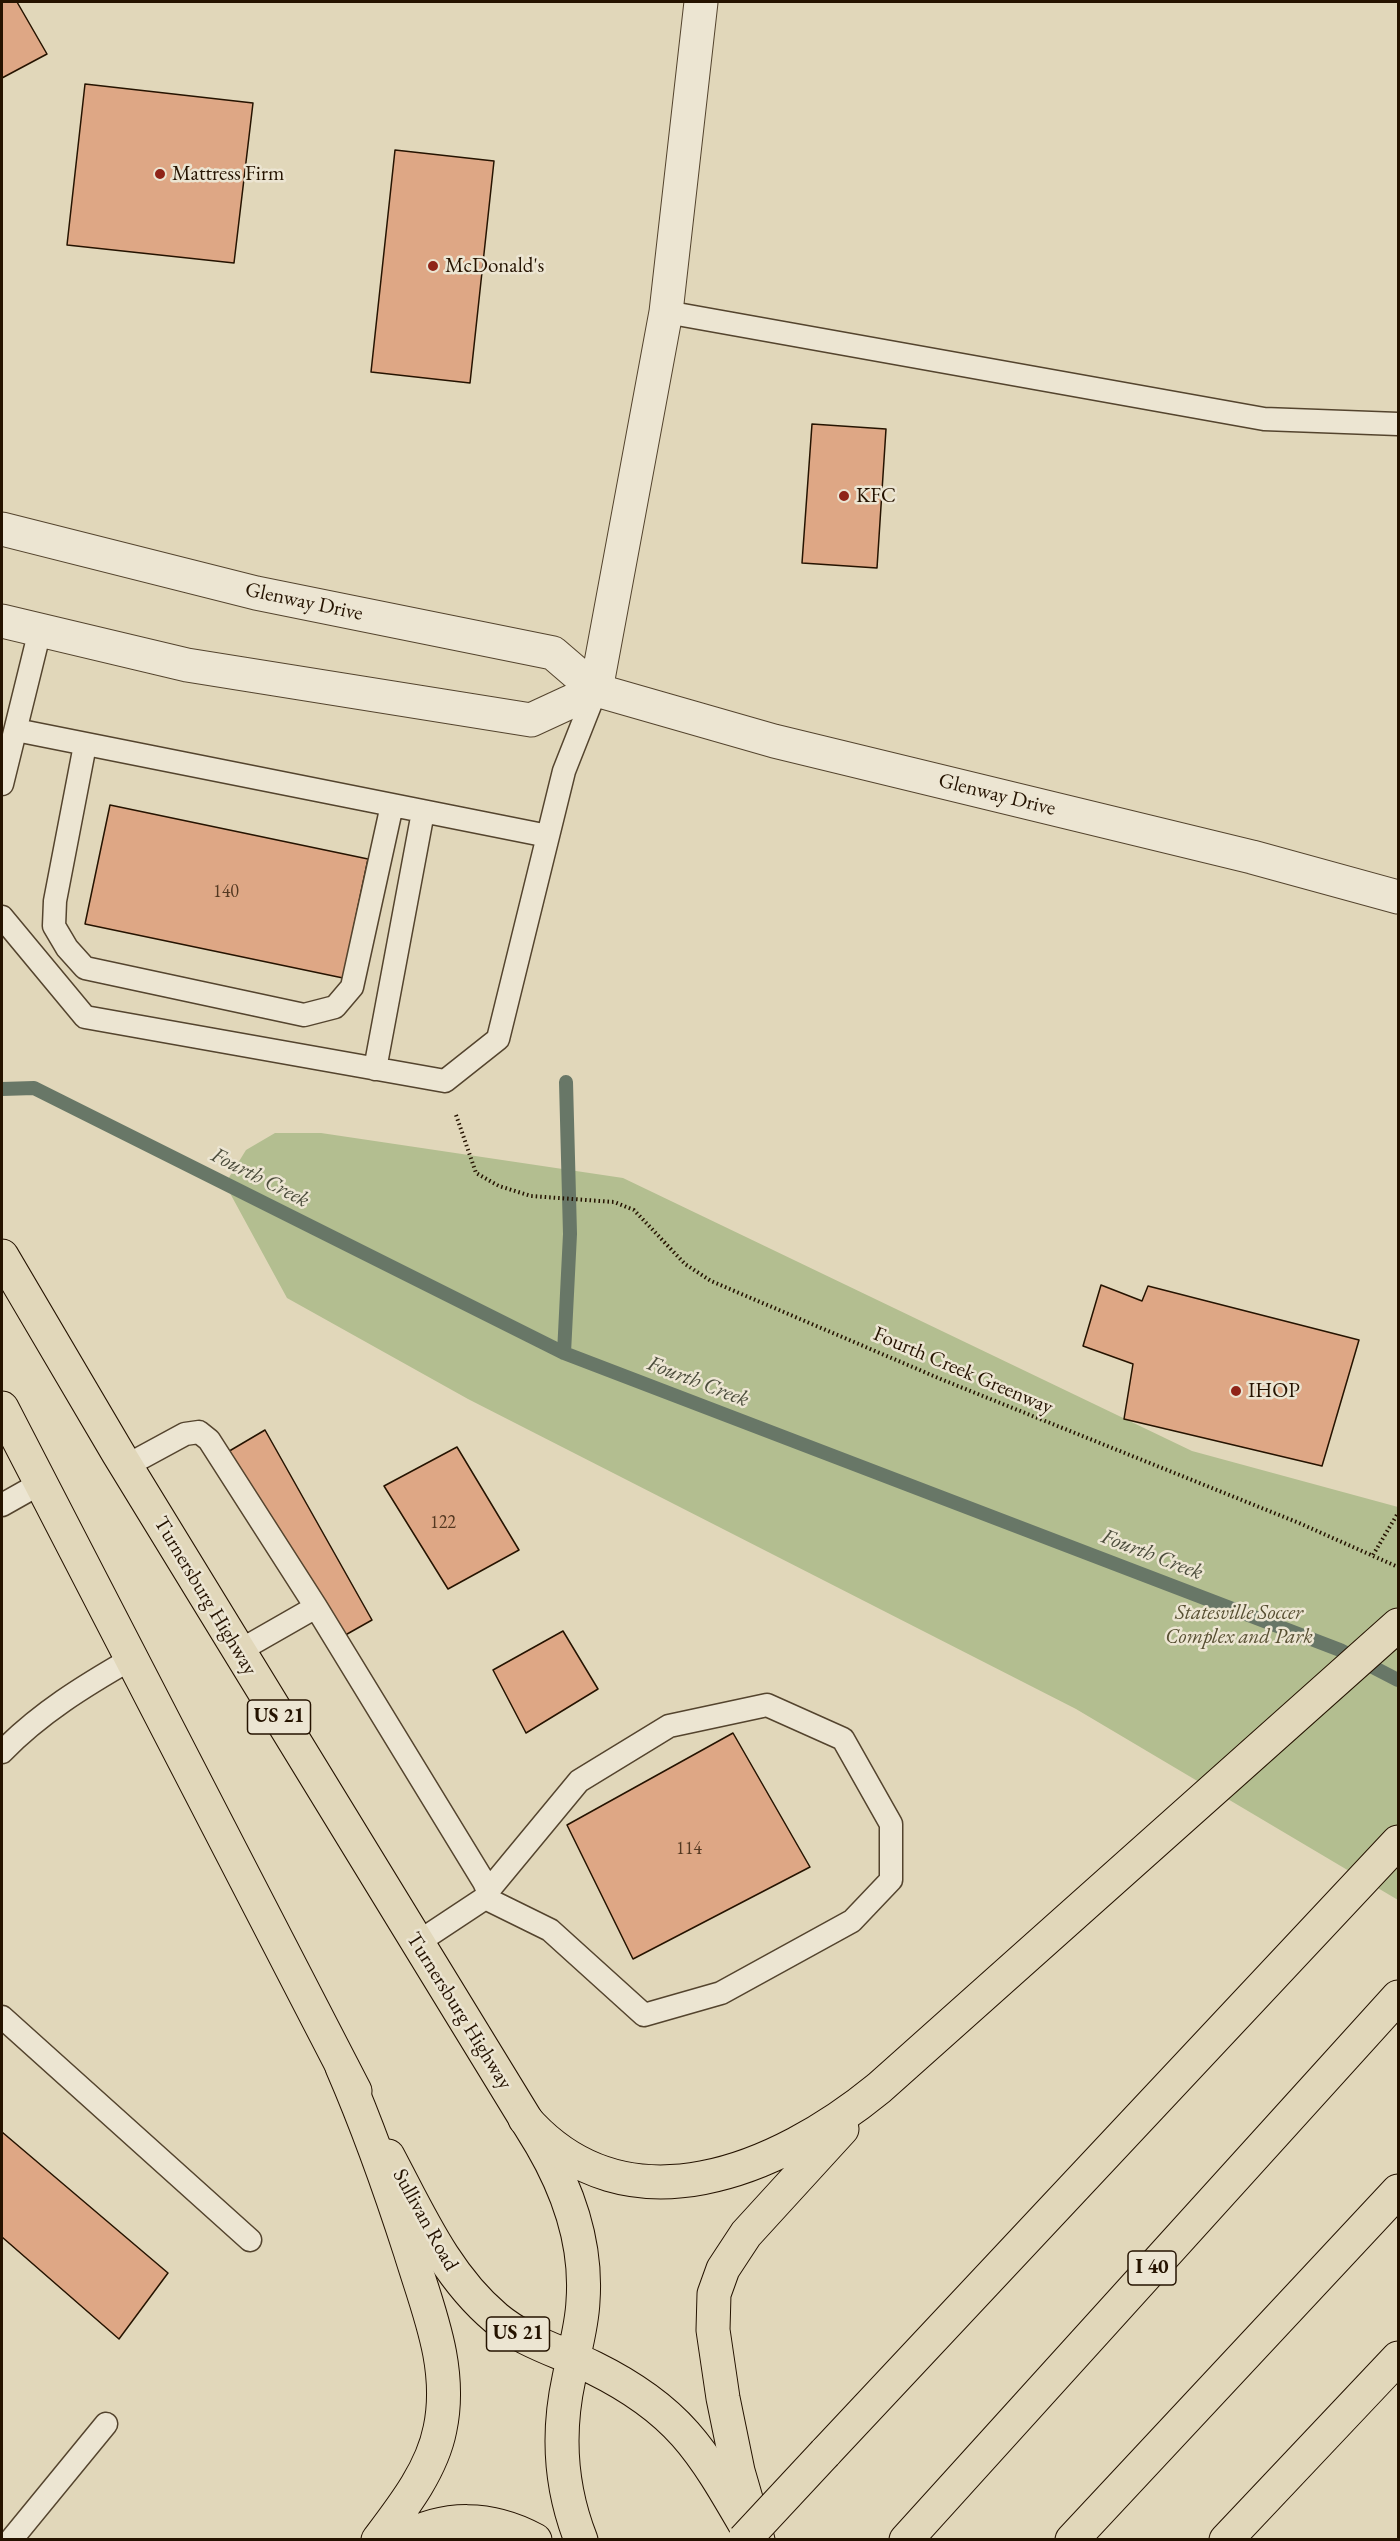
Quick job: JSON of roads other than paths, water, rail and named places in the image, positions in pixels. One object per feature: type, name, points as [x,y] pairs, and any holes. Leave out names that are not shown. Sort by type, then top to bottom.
[{"type":"main road","name":"Turnersburg Highway","points":[[2,1256],[126,1466],[525,2120]]},
{"type":"main road","name":"US 21","points":[[2,1408],[342,2067]]},
{"type":"main road","points":[[525,2120],[551,2145],[597,2170],[644,2183],[689,2181],[743,2166],[812,2135],[859,2104],[1398,1625]]},
{"type":"main road","points":[[744,2540],[1398,1842]]},
{"type":"main road","name":"I 40","points":[[906,2540],[1398,1997]]},
{"type":"main road","points":[[756,2540],[738,2471],[719,2379],[713,2307],[717,2283],[729,2257],[756,2220],[910,2059]]},
{"type":"main road","points":[[342,2067],[379,2159],[429,2309],[440,2350],[445,2386],[440,2431],[425,2468],[407,2501],[378,2540]]},
{"type":"main road","name":"Sullivan Road","points":[[342,2067],[430,2236],[462,2284],[484,2307],[511,2329],[541,2346],[630,2386],[651,2400],[683,2428],[704,2456],[756,2540]]},
{"type":"main road","name":"US 21","points":[[525,2120],[559,2177],[580,2242],[584,2276],[583,2300],[565,2396],[561,2442],[565,2488],[581,2540]]},
{"type":"main road","points":[[1072,2540],[1398,2191]]},
{"type":"main road","points":[[1226,2540],[1398,2358]]},
{"type":"main road","points":[[401,2540],[430,2525],[464,2521],[500,2525],[535,2540]]},
{"type":"street","points":[[2,621],[187,665],[531,720],[596,690],[666,312],[701,2]]},
{"type":"street","name":"Glenway Drive","points":[[2,529],[256,593],[553,653],[596,690],[774,741],[1252,857],[1398,897]]},
{"type":"lane","points":[[666,312],[1264,419],[1398,424]]},
{"type":"lane","points":[[2,784],[40,630]]},
{"type":"lane","points":[[2,916],[85,1017],[444,1081],[498,1039],[564,771],[596,690]]},
{"type":"lane","points":[[16,730],[548,836]]},
{"type":"lane","points":[[85,745],[55,902],[54,926],[67,948],[85,968],[304,1015],[335,1007],[352,987],[392,805]]},
{"type":"lane","points":[[375,1069],[423,812]]},
{"type":"lane","points":[[126,1466],[185,1434],[198,1432],[209,1440],[316,1607],[487,1894],[550,1930],[644,2015],[721,1993],[852,1921],[891,1880],[891,1824],[843,1739],[767,1705],[669,1726],[579,1781],[487,1894],[417,1943]]},
{"type":"lane","points":[[2,1505],[40,1483]]},
{"type":"lane","points":[[239,1652],[316,1607]]},
{"type":"lane","points":[[2,1752],[26,1728],[68,1696],[131,1659]]},
{"type":"lane","points":[[2,2017],[250,2240]]},
{"type":"lane","points":[[11,2540],[106,2424]]},
{"type":"waterway","points":[[564,1353],[570,1234],[566,1082]]},
{"type":"waterway","name":"Fourth Creek","points":[[2,1089],[34,1088],[564,1353],[1340,1650],[1398,1680]]},
{"type":"place","name":"Mattress Firm","points":[[160,174]]},
{"type":"place","name":"McDonald's","points":[[433,266]]},
{"type":"place","name":"KFC","points":[[844,496]]},
{"type":"place","name":"IHOP","points":[[1236,1391]]},
{"type":"park label","name":"Statesville Soccer Complex and Park","points":[[1239,1625]]}]
